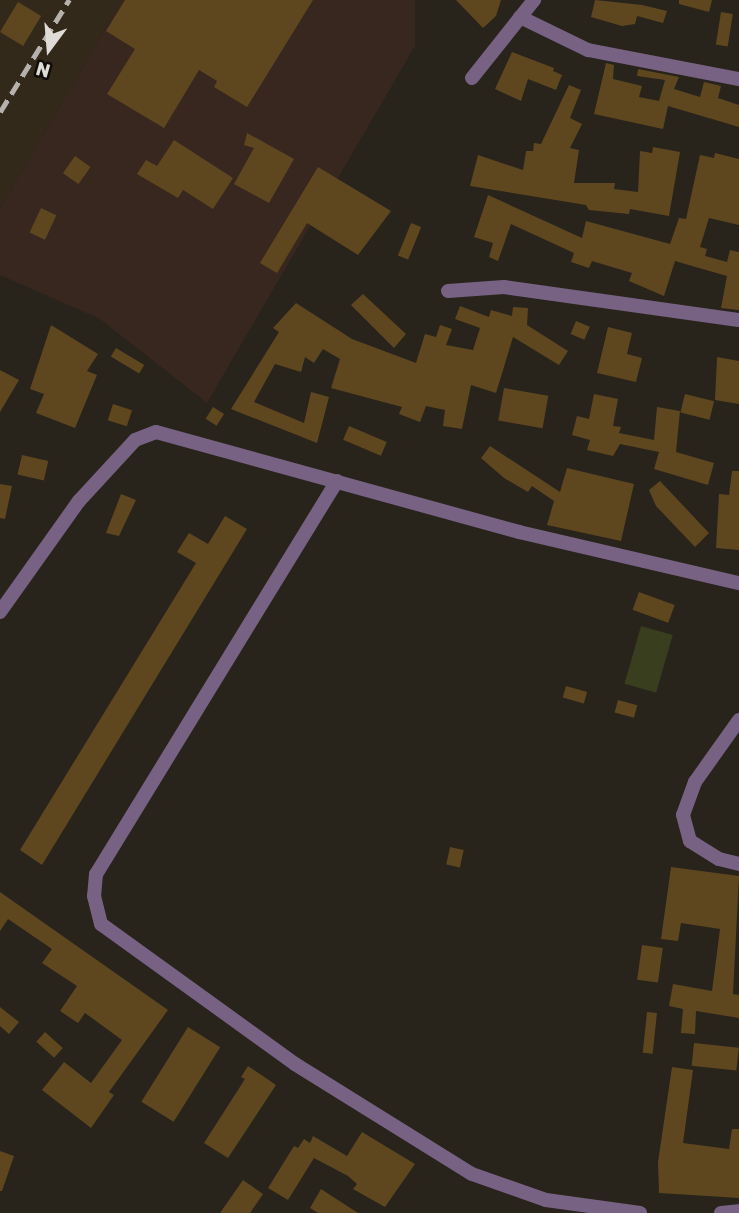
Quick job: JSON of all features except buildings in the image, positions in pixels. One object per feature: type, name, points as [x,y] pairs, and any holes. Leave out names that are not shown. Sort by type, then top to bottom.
[{"type":"street","points":[[471,78],[534,0]]},
{"type":"street","points":[[520,18],[588,51],[739,79]]},
{"type":"street","points":[[448,291],[505,287],[739,320]]},
{"type":"street","points":[[0,612],[79,501],[135,440],[147,433],[337,481],[519,532],[739,583]]},
{"type":"street","points":[[337,481],[96,874],[94,896],[102,925],[295,1064],[472,1174],[546,1200],[640,1213]]},
{"type":"street","points":[[739,720],[695,782],[683,815],[690,841],[719,859],[739,864]]},
{"type":"street","points":[[721,1213],[739,1211]]},
{"type":"shaded area","points":[[0,0],[122,0],[0,208]]},
{"type":"shaded area","points":[[122,0],[415,0],[415,46],[207,403],[100,319],[0,275],[0,208]]},
{"type":"green space","points":[[641,626],[673,635],[656,693],[624,684]]},
{"type":"railway","points":[[0,112],[69,0]]}]
